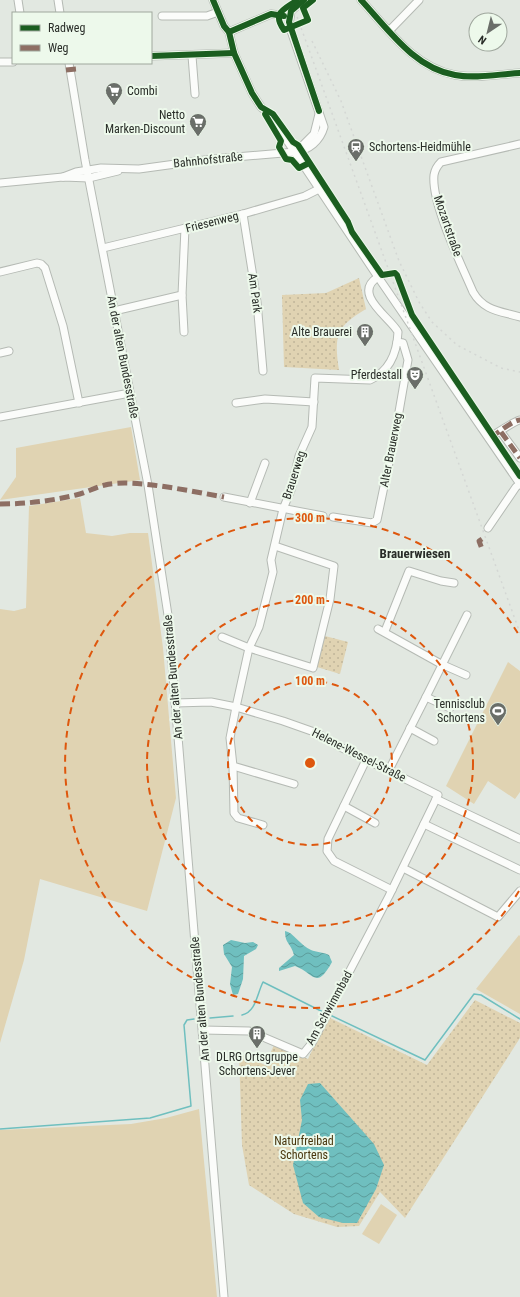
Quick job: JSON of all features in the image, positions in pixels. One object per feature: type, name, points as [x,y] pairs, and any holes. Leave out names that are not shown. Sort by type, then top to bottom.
[{"type":"street","points":[[18,0],[20,12]]},
{"type":"street","points":[[58,0],[60,12]]},
{"type":"street","points":[[213,0],[228,32],[234,53],[252,93],[295,152],[378,277],[520,484],[516,487],[488,528]]},
{"type":"street","points":[[228,32],[271,14],[289,16],[294,7],[304,0]]},
{"type":"street","points":[[361,0],[407,50],[436,70],[456,76],[520,73]]},
{"type":"street","points":[[389,31],[419,0]]},
{"type":"street","points":[[162,16],[207,16],[218,12]]},
{"type":"street","name":"Bahnhofstraße","points":[[0,183],[88,174],[101,168],[122,170],[295,152],[308,148],[320,137],[324,127],[290,28],[289,16]]},
{"type":"street","points":[[152,56],[192,56],[234,53]]},
{"type":"street","points":[[192,56],[195,94]]},
{"type":"street","points":[[0,62],[12,62]]},
{"type":"street","name":"An der alten Bundesstraße","points":[[69,64],[88,174],[148,486],[168,615],[224,1297]]},
{"type":"street","name":"Mozartstraße","points":[[520,144],[441,162],[436,167],[434,175],[437,203],[479,302],[490,308],[520,316]]},
{"type":"street","name":"Friesenweg","points":[[103,248],[243,214],[305,196],[319,189]]},
{"type":"street","name":"Am Park","points":[[243,214],[257,302],[263,371]]},
{"type":"street","points":[[184,332],[182,295],[185,228]]},
{"type":"street","points":[[0,272],[41,264],[45,268],[63,326],[78,403]]},
{"type":"street","points":[[378,277],[370,285],[370,298],[380,313],[397,330],[397,342]]},
{"type":"street","points":[[114,311],[182,295]]},
{"type":"street","name":"Brauerweg","points":[[264,825],[238,818],[234,813],[233,766],[230,738],[249,648],[260,627],[273,572],[272,560],[283,509],[291,490],[299,456],[312,427],[315,378],[370,380],[377,377],[389,366],[397,342]]},
{"type":"street","name":"Alter Brauerweg","points":[[334,518],[372,523],[377,520],[396,429],[408,360],[403,343],[397,342]]},
{"type":"street","points":[[0,353],[9,351]]},
{"type":"street","points":[[0,417],[130,393]]},
{"type":"street","points":[[236,403],[265,398],[314,402]]},
{"type":"street","points":[[489,438],[501,432],[512,422],[520,420]]},
{"type":"street","points":[[501,432],[520,458]]},
{"type":"street","points":[[250,503],[265,463]]},
{"type":"street","points":[[224,497],[323,516]]},
{"type":"street","points":[[222,637],[249,648],[313,668],[330,599],[334,566],[275,546]]},
{"type":"street","points":[[454,583],[441,581],[409,571],[381,630],[441,664],[466,675]]},
{"type":"street","points":[[389,770],[467,615]]},
{"type":"street","points":[[426,697],[450,708]]},
{"type":"street","name":"Helene-Wessel-Straße","points":[[175,703],[211,702],[236,707],[283,720],[317,733],[366,760],[438,795],[436,799]]},
{"type":"street","points":[[410,728],[434,741]]},
{"type":"street","points":[[366,760],[326,846],[329,856],[334,862],[346,869],[392,890],[436,799],[520,839]]},
{"type":"street","points":[[233,766],[294,784]]},
{"type":"street","points":[[344,806],[375,823]]},
{"type":"street","points":[[424,824],[520,870]]},
{"type":"street","points":[[403,868],[498,917],[520,891]]},
{"type":"street","name":"Am Schwimmbad","points":[[202,1030],[249,1031],[303,1054],[312,1043],[392,890]]},
{"type":"green space","points":[[359,278],[366,309],[348,321],[339,333],[337,340],[337,358],[339,370],[284,367],[282,295],[326,293]]},
{"type":"green space","points":[[131,427],[140,480],[0,500],[16,477],[16,448]]},
{"type":"green space","points":[[80,498],[86,533],[112,536],[130,533],[148,533],[163,648],[176,798],[147,911],[40,879],[24,960],[0,1043],[0,609],[14,611],[26,608],[29,506]]},
{"type":"green space","points":[[325,636],[348,642],[340,674],[317,667]]},
{"type":"green space","name":"Tennisclub Schortens","points":[[508,662],[520,671],[520,792],[515,799],[488,781],[474,804],[446,786]]},
{"type":"green space","points":[[519,935],[520,936],[520,1014],[476,989]]},
{"type":"green space","name":"Naturfreibad Schortens","points":[[475,1000],[520,1023],[520,1038],[405,1218],[380,1192],[359,1226],[337,1227],[294,1214],[249,1185],[242,1145],[239,1053],[265,1065],[274,1045],[308,1059],[328,1017],[427,1065]]},
{"type":"green space","points":[[199,1109],[217,1297],[0,1297],[0,1130],[131,1124],[166,1118]]},
{"type":"green space","points":[[381,1204],[397,1215],[379,1244],[362,1234]]},
{"type":"water","points":[[285,931],[291,934],[307,948],[329,955],[332,962],[322,976],[315,978],[295,966],[279,971],[279,968],[294,955],[286,939]]},
{"type":"water","points":[[231,940],[245,943],[253,942],[258,945],[256,949],[244,956],[243,979],[238,994],[233,995],[230,984],[232,967],[224,954],[223,945]]},
{"type":"water","points":[[320,1083],[374,1144],[384,1165],[376,1189],[357,1223],[343,1223],[319,1217],[303,1203],[293,1165],[302,1120],[300,1100],[308,1084]]},
{"type":"waterway","points":[[242,1015],[247,1013],[256,1002],[263,982],[325,1013]]},
{"type":"waterway","points":[[330,1015],[425,1060],[474,994],[481,995],[520,1019]]},
{"type":"waterway","points":[[210,1018],[233,1016]]},
{"type":"waterway","points":[[0,1129],[150,1118],[191,1106],[184,1025],[187,1020],[194,1019]]},
{"type":"railway","points":[[291,0],[520,633]]},
{"type":"railway","points":[[312,41],[341,101],[399,261],[419,302],[432,322],[457,345],[501,368],[520,372]]},
{"type":"marked path","points":[[66,70],[77,69]]},
{"type":"marked path","points":[[491,437],[510,424],[520,420]]},
{"type":"marked path","points":[[501,432],[520,458]]},
{"type":"marked path","points":[[0,504],[29,503],[57,499],[80,494],[101,486],[117,483],[164,486],[224,497]]},
{"type":"marked path","points":[[482,539],[479,541],[482,549]]},
{"type":"cycle path","points":[[213,0],[224,26],[229,32],[234,53],[252,93],[261,107],[273,114],[293,142],[298,145],[348,222],[352,232],[382,275],[395,273],[397,275],[412,315],[520,476]]},
{"type":"cycle path","points":[[304,0],[291,11],[289,22],[319,111]]},
{"type":"cycle path","points":[[296,1],[283,10],[279,16],[279,20],[284,30],[308,20],[303,8],[313,0]]},
{"type":"cycle path","points":[[361,0],[392,35],[414,56],[440,71],[471,77],[520,73]]},
{"type":"cycle path","points":[[229,32],[271,14],[284,16]]},
{"type":"cycle path","points":[[152,56],[234,53]]},
{"type":"cycle path","points":[[267,112],[265,114],[281,141],[279,147],[286,159],[292,160],[299,168],[309,163]]},
{"type":"place","name":"Combi","points":[[114,106]]},
{"type":"place","name":"Netto Marken-Discount","points":[[198,137]]},
{"type":"place","name":"Schortens-Heidmühle","points":[[356,162]]},
{"type":"place","name":"Alte Brauerei","points":[[365,347]]},
{"type":"place","name":"Pferdestall","points":[[415,390]]},
{"type":"place","name":"Tennisclub Schortens","points":[[498,726]]},
{"type":"place","name":"DLRG Ortsgruppe Schortens-Jever","points":[[257,1049]]},
{"type":"district","name":"Brauerwiesen","points":[[415,553]]}]
